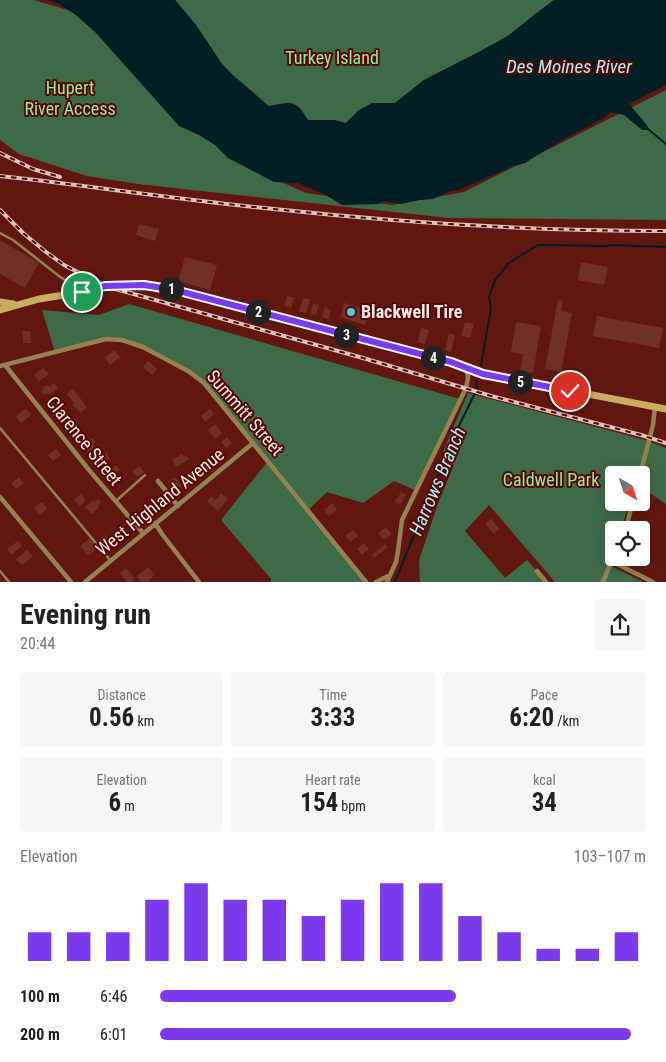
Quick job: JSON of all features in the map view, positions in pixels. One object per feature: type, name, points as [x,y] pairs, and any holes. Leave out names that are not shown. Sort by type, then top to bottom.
[{"type":"main road","points":[[0,310],[39,299],[105,286],[144,285],[175,290],[451,362],[483,374],[666,409]]},
{"type":"main road","points":[[0,302],[16,305]]},
{"type":"street","name":"Summitt Street","points":[[2,366],[106,339],[122,340],[143,347],[188,371],[204,383],[366,582]]},
{"type":"street","name":"Clarence Street","points":[[2,366],[143,533]]},
{"type":"street","points":[[387,582],[396,562],[402,520],[466,388],[468,378],[466,368]]},
{"type":"street","points":[[642,466],[653,424],[655,407]]},
{"type":"street","name":"West Highland Avenue","points":[[85,582],[254,443]]},
{"type":"street","points":[[158,482],[178,506]]},
{"type":"street","points":[[0,497],[71,582]]},
{"type":"street","points":[[155,523],[199,582]]},
{"type":"street","points":[[603,582],[609,566]]},
{"type":"street","points":[[619,566],[653,582]]},
{"type":"street","points":[[537,571],[546,582]]},
{"type":"street","points":[[376,582],[389,576]]},
{"type":"lane","points":[[0,233],[13,240],[58,276],[82,292]]},
{"type":"lane","points":[[0,428],[110,560]]},
{"type":"lane","points":[[116,501],[145,475]]},
{"type":"lane","points":[[0,571],[9,582]]},
{"type":"green space","name":"Hupert River Access","points":[[0,0],[34,0],[74,12],[257,171],[306,193],[392,205],[464,192],[666,90],[666,220],[449,218],[138,184],[87,176],[19,154],[0,140]]},
{"type":"green space","name":"Turkey Island","points":[[175,0],[554,0],[508,36],[424,80],[395,103],[372,103],[358,111],[346,123],[334,120],[308,120],[300,108],[290,103],[269,106],[234,77],[222,64],[196,25]]},
{"type":"green space","points":[[129,304],[460,399],[415,490],[394,481],[363,503],[327,492],[308,510],[366,582],[271,582],[271,579],[221,520],[268,461],[204,383],[188,371],[122,340],[106,339],[55,352],[42,310],[99,315]]},
{"type":"green space","name":"Caldwell Park","points":[[468,393],[645,440],[666,448],[666,504],[650,493],[650,466],[605,466],[605,511],[627,511],[623,521],[605,521],[605,566],[611,566],[643,582],[555,582],[489,505],[465,531],[505,578],[527,560],[546,582],[420,582],[419,560],[439,501],[454,465],[443,452]]},
{"type":"water","name":"Des Moines River","points":[[48,0],[175,0],[196,25],[222,64],[268,106],[290,103],[298,107],[308,120],[334,120],[346,123],[358,111],[372,103],[395,103],[424,80],[508,36],[554,0],[666,0],[666,85],[629,104],[649,130],[642,130],[624,115],[610,112],[605,117],[555,144],[525,163],[511,167],[459,190],[451,191],[433,199],[401,204],[383,201],[379,204],[342,205],[324,194],[298,183],[274,182],[228,158],[215,145],[179,126],[96,33],[76,15],[59,4]]},
{"type":"building","points":[[139,224],[159,229],[155,241],[136,235]]},
{"type":"building","points":[[0,240],[39,263],[25,288],[0,274]]},
{"type":"building","points":[[185,257],[217,265],[210,290],[178,281]]},
{"type":"building","points":[[581,262],[608,267],[604,285],[578,280]]},
{"type":"building","points":[[287,296],[294,298],[291,308],[284,306]]},
{"type":"building","points":[[303,298],[310,299],[306,313],[299,311]]},
{"type":"building","points":[[558,300],[563,301],[561,311],[572,313],[561,372],[545,369]]},
{"type":"building","points":[[313,303],[319,305],[316,315],[310,314]]},
{"type":"building","name":"Blackwell Tire","points":[[344,303],[362,308],[360,314],[368,317],[365,325],[340,317]]},
{"type":"building","points":[[325,307],[331,311],[329,319],[322,317]]},
{"type":"building","points":[[597,316],[663,328],[659,348],[593,336]]},
{"type":"building","points":[[465,322],[474,324],[470,338],[461,336]]},
{"type":"building","points":[[516,322],[541,326],[533,373],[520,371],[523,354],[511,352]]},
{"type":"building","points":[[421,328],[429,330],[425,344],[418,342]]},
{"type":"building","points":[[22,331],[30,331],[31,343],[23,343]]},
{"type":"building","points":[[449,333],[455,335],[451,352],[445,350]]},
{"type":"building","points":[[114,350],[120,357],[110,365],[105,358]]},
{"type":"building","points":[[148,361],[157,369],[152,375],[143,367]]},
{"type":"building","points":[[43,368],[49,374],[39,381],[34,375]]},
{"type":"building","points":[[54,383],[58,388],[49,395],[47,393],[44,395],[41,392],[47,385],[49,387]]},
{"type":"building","points":[[73,389],[87,407],[80,413],[72,404],[74,403],[67,394]]},
{"type":"building","points":[[26,408],[31,415],[21,423],[16,416]]},
{"type":"building","points":[[210,409],[214,414],[205,422],[201,416]]},
{"type":"building","points":[[215,424],[222,433],[215,439],[208,430]]},
{"type":"building","points":[[227,437],[232,443],[226,448],[221,442]]},
{"type":"building","points":[[92,438],[96,442],[93,444],[95,447],[89,453],[84,447]]},
{"type":"building","points":[[56,449],[61,455],[53,461],[48,455]]},
{"type":"building","points":[[106,453],[109,458],[99,465],[96,461]]},
{"type":"building","points":[[182,454],[184,457],[186,455],[189,459],[176,467],[172,460]]},
{"type":"building","points":[[116,465],[120,470],[110,478],[106,474]]},
{"type":"building","points":[[139,466],[144,472],[137,477],[132,471]]},
{"type":"building","points":[[19,477],[24,483],[16,489],[11,483]]},
{"type":"building","points":[[175,477],[182,486],[176,492],[168,482]]},
{"type":"building","points":[[401,492],[406,495],[400,505],[395,502]]},
{"type":"building","points":[[221,493],[228,499],[218,511],[207,501],[211,496],[216,500]]},
{"type":"building","points":[[81,494],[86,501],[80,506],[74,500]]},
{"type":"building","points":[[98,499],[101,503],[98,506],[99,508],[91,514],[85,507],[93,500],[95,502]]},
{"type":"building","points":[[42,502],[47,509],[40,515],[34,508]]},
{"type":"building","points":[[332,503],[337,510],[329,516],[324,510]]},
{"type":"building","points":[[491,519],[500,529],[494,534],[485,524]]},
{"type":"building","points":[[386,527],[392,534],[384,540],[378,533]]},
{"type":"building","points":[[353,530],[358,536],[350,542],[345,536]]},
{"type":"building","points":[[106,535],[114,545],[108,550],[100,540]]},
{"type":"building","points":[[90,538],[98,548],[88,556],[80,546]]},
{"type":"building","points":[[18,541],[22,546],[11,555],[7,549]]},
{"type":"building","points":[[364,543],[369,549],[362,555],[357,549]]},
{"type":"building","points":[[385,544],[388,547],[374,558],[372,555]]},
{"type":"building","points":[[27,550],[33,556],[22,565],[16,559]]},
{"type":"building","points":[[148,567],[155,575],[147,582],[141,582],[137,576]]},
{"type":"building","points":[[126,568],[135,579],[130,582],[127,582],[120,573]]},
{"type":"waterway","name":"Harrows Branch","points":[[648,129],[666,144]]},
{"type":"waterway","name":"Harrows Branch","points":[[481,365],[491,308],[489,297],[495,280],[509,263],[538,245],[666,247]]},
{"type":"waterway","name":"Harrows Branch","points":[[395,582],[453,438],[475,393],[477,388],[476,380]]},
{"type":"railway","points":[[0,153],[33,169],[60,177]]},
{"type":"railway","points":[[0,176],[323,214],[519,228],[666,231]]},
{"type":"railway","points":[[0,210],[46,252],[64,265],[105,286],[491,396],[666,443]]},
{"type":"place","name":"Blackwell Tire","points":[[351,312]]},
{"type":"route","points":[[82,292],[105,286],[144,285],[175,290],[451,362],[483,374],[570,391]]}]
